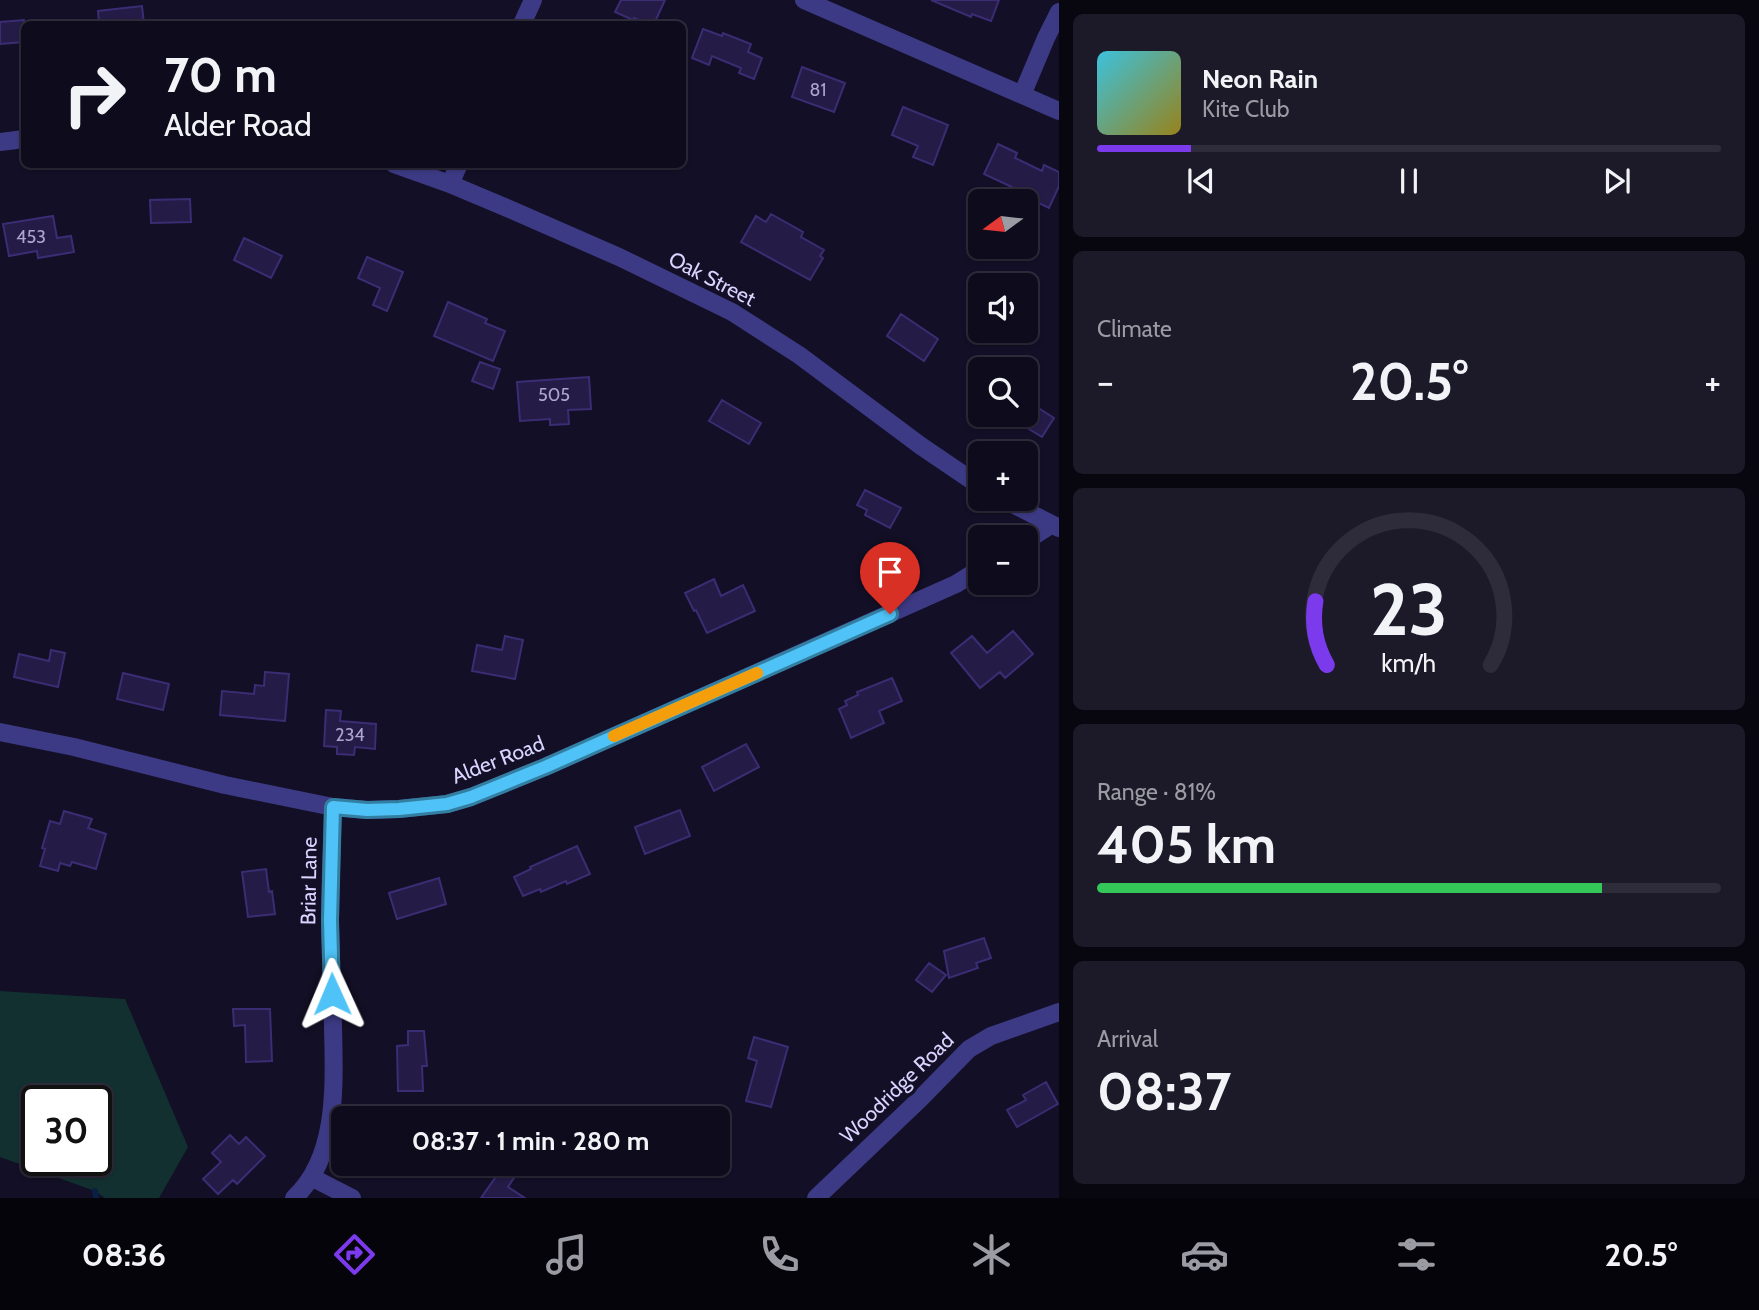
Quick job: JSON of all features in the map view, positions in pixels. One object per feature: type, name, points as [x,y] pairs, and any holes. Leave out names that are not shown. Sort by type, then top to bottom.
[{"type":"street","points":[[523,21],[533,0]]},
{"type":"street","points":[[804,0],[1059,111]]},
{"type":"street","points":[[1022,95],[1059,12]]},
{"type":"street","points":[[0,142],[21,139]]},
{"type":"street","name":"Oak Street","points":[[405,168],[450,184],[619,257],[732,312],[799,355],[968,478]]},
{"type":"street","points":[[450,184],[457,168]]},
{"type":"street","points":[[1026,511],[1055,526]]},
{"type":"street","points":[[1038,535],[1055,526]]},
{"type":"street","name":"Alder Road","points":[[0,732],[74,747],[225,785],[333,807],[367,810],[447,804],[545,767],[824,644],[968,576]]},
{"type":"street","name":"Briar Lane","points":[[294,1198],[304,1188],[321,1155],[330,1125],[334,1093],[330,920],[333,807]]},
{"type":"street","name":"Woodridge Road","points":[[816,1198],[969,1049],[991,1036],[1059,1012]]},
{"type":"street","points":[[310,1177],[352,1198]]},
{"type":"green space","points":[[0,991],[125,999],[188,1147],[159,1198],[105,1198],[95,1191],[53,1176],[112,1176],[112,1085],[21,1085],[21,1165],[0,1157]]},
{"type":"building","points":[[621,0],[665,0],[655,21],[633,20],[615,12]]},
{"type":"building","points":[[931,0],[999,0],[991,21],[972,14],[971,17]]},
{"type":"building","points":[[142,6],[144,21],[99,21],[98,11]]},
{"type":"building","points":[[24,20],[21,21],[21,42],[0,44],[0,22]]},
{"type":"building","points":[[703,29],[722,36],[723,33],[751,44],[748,52],[762,58],[754,79],[739,73],[741,68],[712,56],[709,65],[692,58]]},
{"type":"building","points":[[802,67],[845,83],[834,112],[792,97]]},
{"type":"building","points":[[903,107],[948,125],[933,165],[913,157],[918,146],[892,135]]},
{"type":"building","points":[[998,144],[1017,153],[1015,158],[1042,171],[1044,165],[1059,172],[1059,186],[1049,208],[1038,203],[1038,189],[1011,189],[984,174]]},
{"type":"building","points":[[190,199],[191,222],[151,223],[150,200]]},
{"type":"building","points":[[771,214],[803,232],[801,237],[824,250],[820,256],[823,258],[810,280],[741,242],[756,216],[766,222]]},
{"type":"building","points":[[53,216],[57,238],[71,236],[74,252],[38,258],[37,251],[9,256],[3,224]]},
{"type":"building","points":[[244,238],[282,256],[271,278],[234,260]]},
{"type":"building","points":[[367,257],[403,272],[387,311],[373,305],[380,288],[358,278]]},
{"type":"building","points":[[448,302],[487,319],[485,323],[505,331],[493,361],[434,336]]},
{"type":"building","points":[[901,314],[938,339],[924,361],[887,336]]},
{"type":"building","points":[[480,362],[500,369],[493,389],[472,381]]},
{"type":"building","points":[[589,377],[591,409],[568,410],[569,424],[550,425],[550,419],[520,421],[517,382]]},
{"type":"building","points":[[722,400],[761,423],[749,444],[709,421]]},
{"type":"building","points":[[1038,408],[1054,418],[1042,437],[1026,427],[1038,427]]},
{"type":"building","points":[[865,490],[901,508],[890,528],[865,515],[867,510],[857,505]]},
{"type":"building","points":[[714,579],[721,596],[743,585],[755,611],[707,633],[685,593]]},
{"type":"building","points":[[1013,631],[1033,654],[1005,678],[1000,672],[980,688],[951,653],[972,636],[987,653]]},
{"type":"building","points":[[505,636],[523,640],[515,679],[472,671],[477,645],[502,650]]},
{"type":"building","points":[[51,650],[65,653],[58,687],[14,677],[19,654],[49,661]]},
{"type":"building","points":[[265,672],[289,674],[285,721],[220,715],[222,691],[254,694],[255,685],[264,686]]},
{"type":"building","points":[[123,673],[169,684],[163,710],[117,699]]},
{"type":"building","points":[[892,678],[902,701],[879,711],[884,723],[851,738],[839,709],[847,705],[845,701],[858,695],[857,692]]},
{"type":"building","points":[[326,710],[341,711],[340,721],[376,724],[375,749],[355,747],[354,755],[337,754],[337,747],[324,746]]},
{"type":"building","points":[[746,744],[759,767],[714,791],[702,767]]},
{"type":"building","points":[[680,810],[690,836],[645,854],[635,827]]},
{"type":"building","points":[[64,811],[92,819],[88,828],[106,834],[96,869],[72,862],[70,866],[60,863],[58,871],[40,866],[50,821],[60,824]]},
{"type":"building","points":[[577,846],[590,874],[567,884],[566,881],[541,892],[540,889],[523,896],[514,877]]},
{"type":"building","points":[[266,869],[275,914],[248,917],[242,872]]},
{"type":"building","points":[[439,878],[446,904],[397,919],[389,893]]},
{"type":"building","points":[[984,938],[991,958],[976,963],[978,968],[949,978],[944,951]]},
{"type":"building","points":[[929,963],[946,975],[932,992],[916,980]]},
{"type":"building","points":[[233,1009],[270,1009],[272,1061],[246,1062],[245,1025],[234,1026]]},
{"type":"building","points":[[408,1031],[424,1031],[427,1066],[422,1066],[423,1091],[398,1091],[397,1046],[408,1045]]},
{"type":"building","points":[[754,1037],[788,1047],[771,1107],[746,1101],[757,1061],[748,1058]]},
{"type":"building","points":[[1046,1082],[1058,1104],[1017,1127],[1007,1110],[1026,1100],[1023,1095]]},
{"type":"building","points":[[230,1135],[239,1144],[246,1137],[265,1156],[237,1184],[233,1180],[218,1194],[203,1179],[221,1162],[212,1153]]},
{"type":"building","points":[[496,1176],[515,1176],[508,1187],[525,1198],[481,1198]]},
{"type":"waterway","points":[[95,1191],[96,1198]]},
{"type":"slow traffic","points":[[614,736],[757,673]]},
{"type":"route","points":[[332,994],[330,920],[333,807],[399,809],[447,804],[471,797],[545,767],[890,614]]}]
